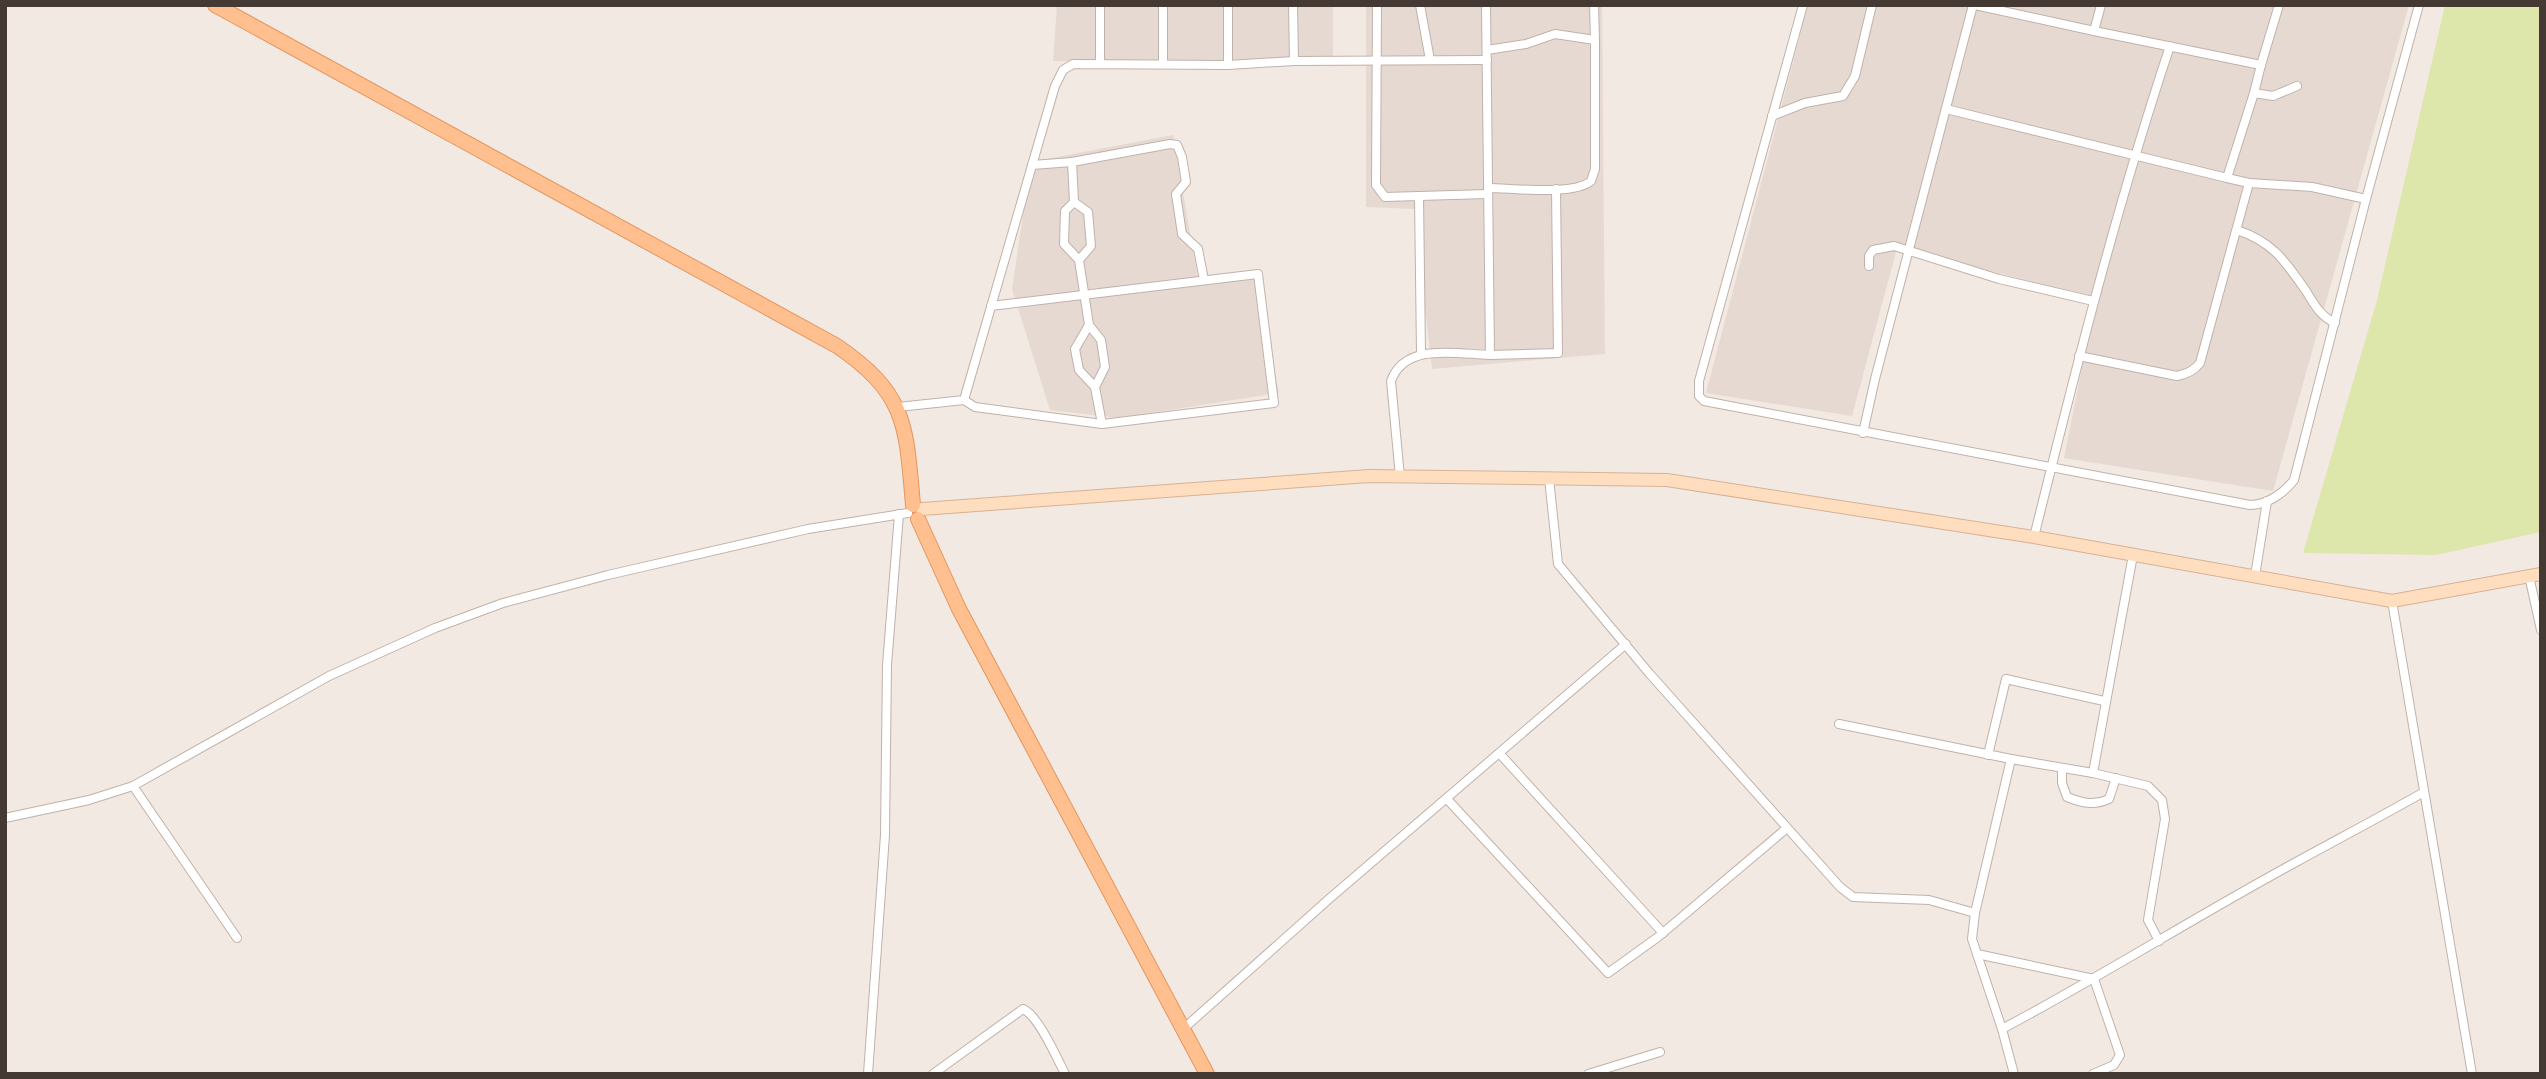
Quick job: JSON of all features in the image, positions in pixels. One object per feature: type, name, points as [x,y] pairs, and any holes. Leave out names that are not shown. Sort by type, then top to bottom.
[{"type":"main road","points":[[215,5],[837,346],[865,365],[882,383],[898,407],[906,438],[912,512],[959,609],[1207,1074]]},
{"type":"street","points":[[1100,5],[1100,64]]},
{"type":"street","points":[[1163,5],[1163,64]]},
{"type":"street","points":[[1228,5],[1228,65]]},
{"type":"street","points":[[1293,5],[1294,61]]},
{"type":"street","points":[[1377,5],[1377,185],[1385,197],[1556,189],[1586,185],[1594,176],[1594,5]]},
{"type":"street","points":[[1420,5],[1430,60]]},
{"type":"street","points":[[1486,5],[1490,355]]},
{"type":"street","points":[[1803,5],[1699,381],[1699,396],[1704,401],[1726,407],[2250,505],[2267,501],[2287,489],[2294,480],[2366,198],[2419,5]]},
{"type":"street","points":[[1772,116],[1805,103],[1843,96],[1855,76],[1872,5]]},
{"type":"street","points":[[1863,433],[1974,5],[2261,65]]},
{"type":"street","points":[[2094,30],[2101,5]]},
{"type":"street","points":[[2227,178],[2279,5]]},
{"type":"street","points":[[964,400],[1055,86],[1063,70],[1073,64],[1228,65],[1294,61],[1430,60],[1487,55],[1555,34],[1595,40]]},
{"type":"street","points":[[2034,537],[2093,301],[2134,156],[2170,46]]},
{"type":"street","points":[[2254,93],[2273,96],[2297,86]]},
{"type":"street","points":[[1946,109],[2249,183],[2312,187],[2366,198]]},
{"type":"street","points":[[1032,164],[1072,162],[1170,144],[1177,145],[1186,182],[1176,194],[1182,234],[1198,249],[1203,280]]},
{"type":"street","points":[[1072,162],[1074,202],[1065,211],[1064,244],[1079,260],[1090,325],[1101,340],[1105,367],[1095,387]]},
{"type":"street","points":[[2079,356],[2177,376],[2196,369],[2200,363],[2249,183]]},
{"type":"street","points":[[1399,477],[1391,381],[1401,362],[1421,354],[1558,353],[1556,189]]},
{"type":"street","points":[[1419,197],[1421,354]]},
{"type":"street","points":[[1074,202],[1088,212],[1091,246],[1079,260]]},
{"type":"street","points":[[2237,230],[2262,240],[2279,254],[2323,317],[2334,323]]},
{"type":"street","points":[[1869,266],[1870,253],[1876,248],[1889,246],[1999,279],[2093,301]]},
{"type":"street","points":[[898,407],[964,400],[975,407],[1102,424],[1274,402],[1258,274],[991,306]]},
{"type":"street","points":[[1090,325],[1075,349],[1079,370],[1095,387],[1102,424]]},
{"type":"street","points":[[5,818],[89,800],[132,786],[329,676],[435,628],[503,603],[608,575],[795,532],[912,512],[1369,476],[1667,480],[2034,537],[2392,600],[2535,575],[2541,630]]},
{"type":"street","points":[[1549,478],[1558,564],[1840,887],[1853,897],[1929,900],[1975,913]]},
{"type":"street","points":[[2255,576],[2267,501]]},
{"type":"street","points":[[868,1074],[885,835],[887,665],[912,512]]},
{"type":"street","points":[[2093,772],[2133,555]]},
{"type":"street","points":[[2392,600],[2472,1074]]},
{"type":"street","points":[[1182,1030],[1328,898],[1626,644]]},
{"type":"street","points":[[1988,755],[2006,679],[2104,701]]},
{"type":"street","points":[[1839,724],[1988,755],[2093,772],[2148,786],[2162,800],[2165,818],[2148,920],[2159,941]]},
{"type":"street","points":[[1500,754],[1663,933]]},
{"type":"street","points":[[2011,759],[1975,913],[1972,939],[2014,1074]]},
{"type":"street","points":[[2062,768],[2062,783],[2067,797],[2077,801],[2098,804],[2109,799],[2116,778]]},
{"type":"street","points":[[132,786],[237,938]]},
{"type":"street","points":[[2002,1030],[2297,861],[2424,792]]},
{"type":"street","points":[[1447,799],[1608,973],[1663,933],[1787,828]]},
{"type":"street","points":[[1977,954],[2094,979]]},
{"type":"street","points":[[2093,1074],[2114,1065],[2120,1055],[2094,979]]},
{"type":"street","points":[[933,1074],[1023,1009],[1035,1019],[1065,1074]]},
{"type":"street","points":[[1588,1074],[1660,1052]]},
{"type":"shaded area","points":[[1057,5],[1333,5],[1333,64],[1053,61]]},
{"type":"shaded area","points":[[1366,5],[1602,5],[1605,354],[1432,369],[1414,209],[1366,207]]},
{"type":"shaded area","points":[[1808,5],[2409,5],[2273,491],[2064,458],[2096,297],[1897,248],[1852,416],[1706,393]]},
{"type":"shaded area","points":[[1173,135],[1198,279],[1254,273],[1279,393],[1118,418],[1050,410],[1012,289],[1031,162]]},
{"type":"green space","points":[[2445,5],[2541,5],[2541,532],[2436,555],[2303,553],[2377,300]]}]
